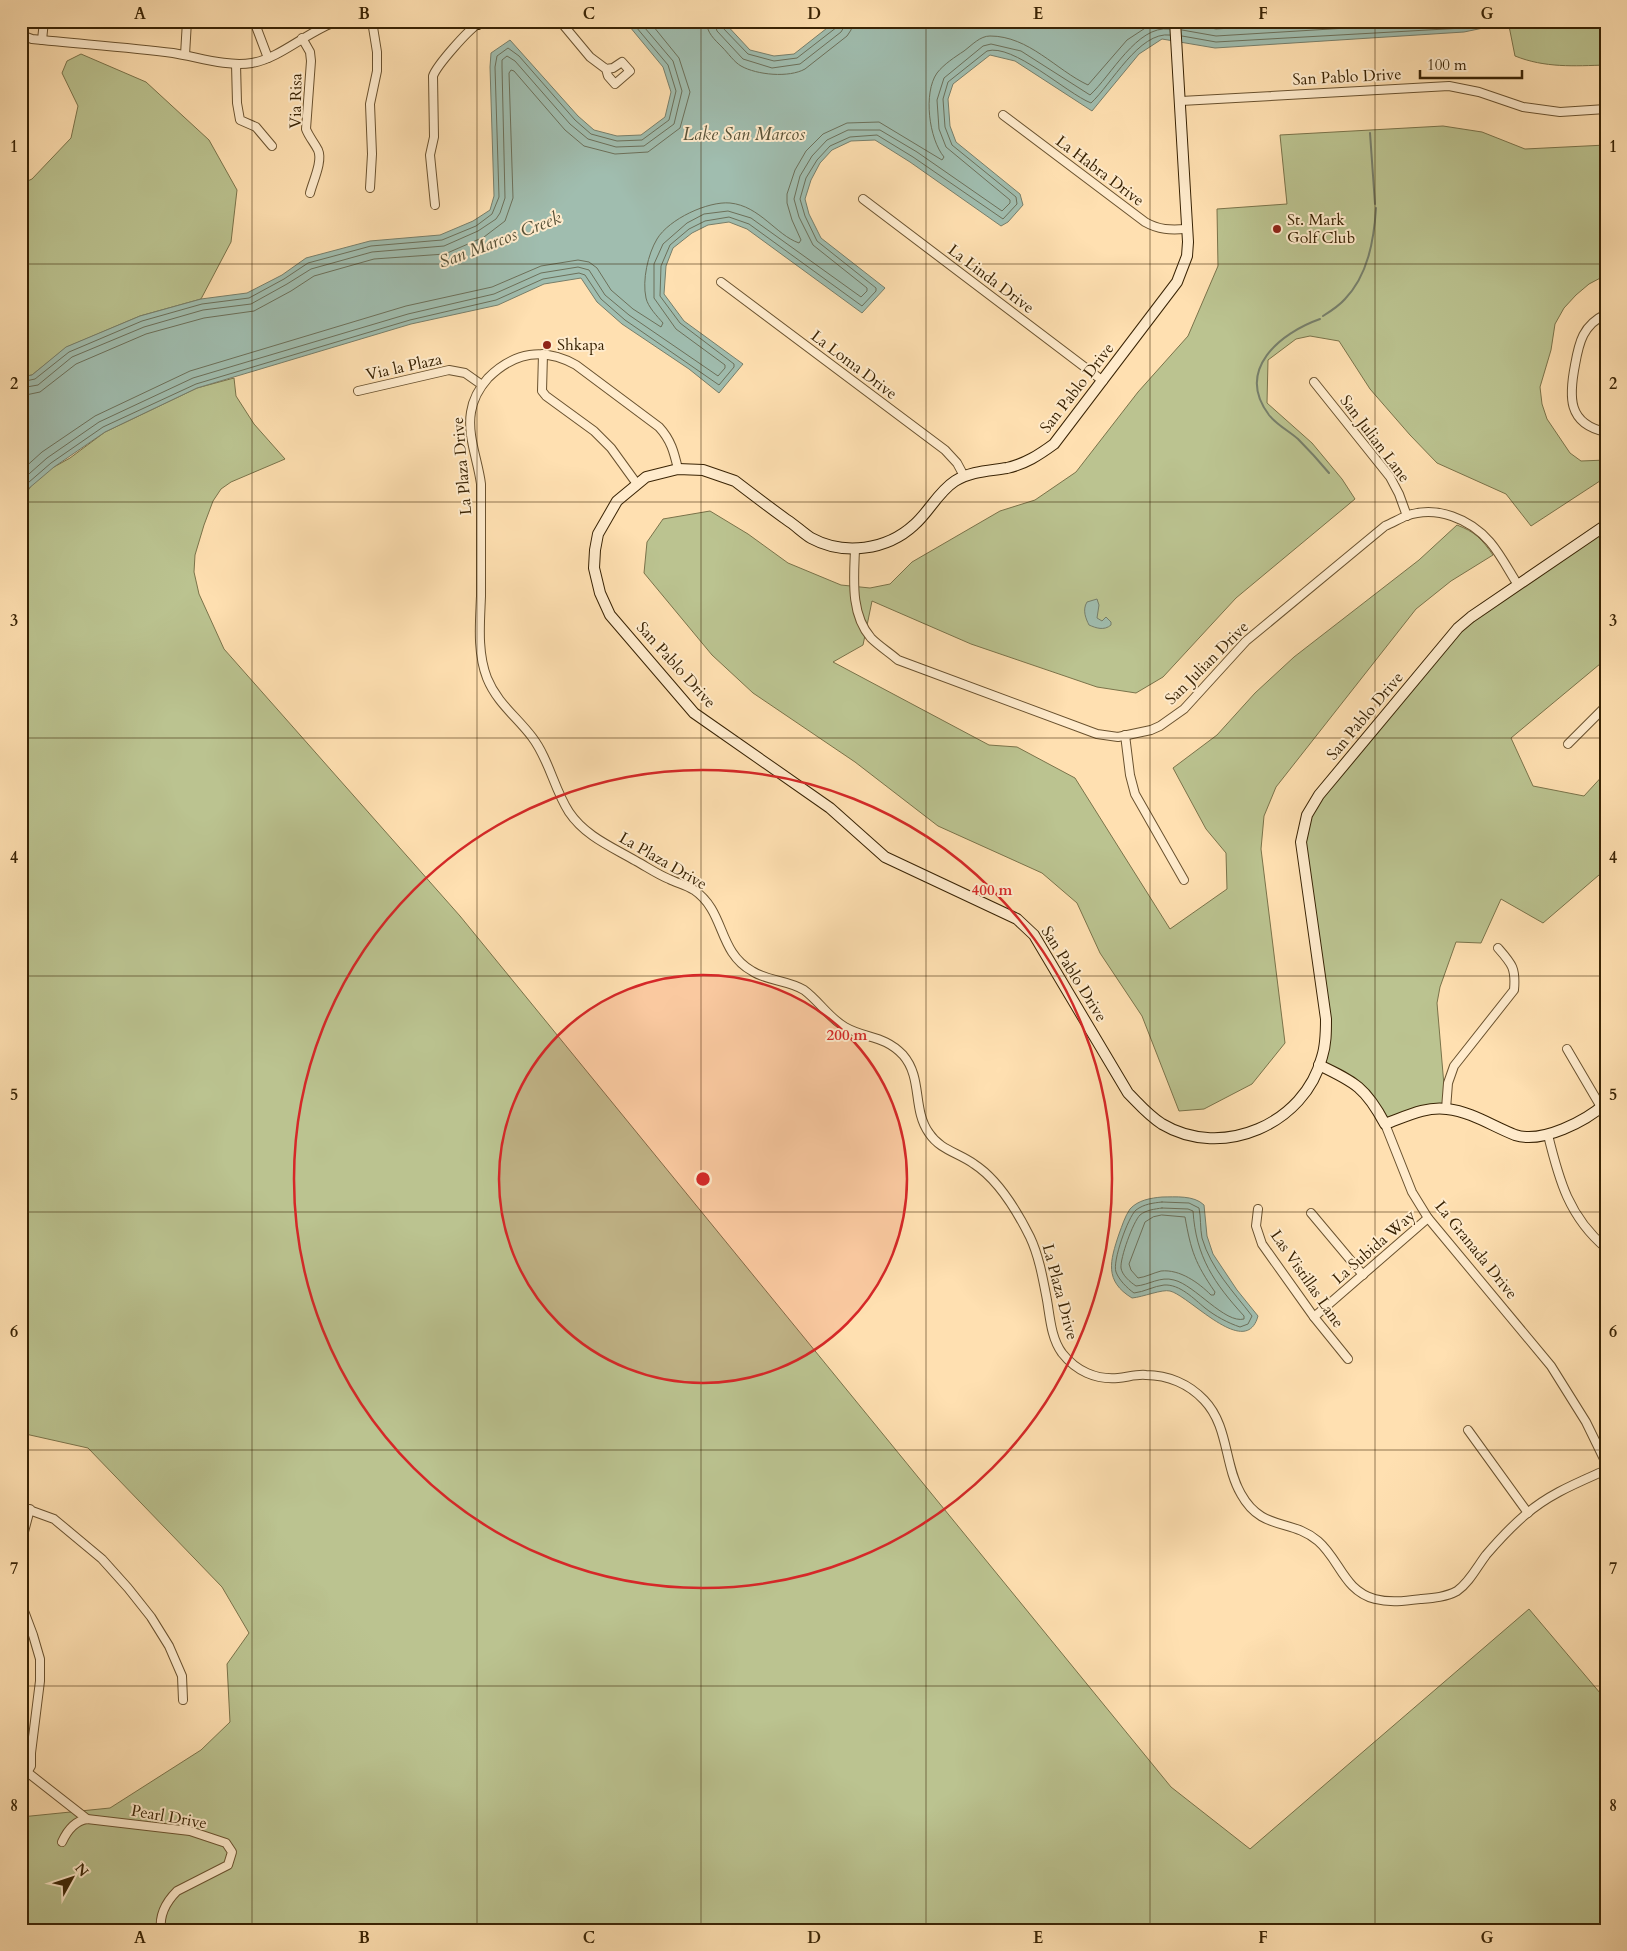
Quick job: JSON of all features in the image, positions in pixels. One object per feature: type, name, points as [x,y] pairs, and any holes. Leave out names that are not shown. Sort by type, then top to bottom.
[{"type":"street","points":[[42,40],[44,21]]},
{"type":"street","points":[[185,55],[187,21]]},
{"type":"street","points":[[254,21],[268,58]]},
{"type":"street","points":[[21,35],[42,40],[114,46],[236,64],[254,63],[268,58],[327,24],[338,21]]},
{"type":"street","points":[[370,188],[372,154],[370,104],[377,71],[377,52],[372,21]]},
{"type":"street","points":[[560,21],[590,57],[606,69]]},
{"type":"street","points":[[1175,21],[1181,101]]},
{"type":"street","points":[[436,206],[430,155],[434,137],[433,76],[437,67],[480,22]]},
{"type":"street","name":"Via Risa","points":[[302,38],[310,52],[311,61],[306,129],[318,150],[320,158],[310,193]]},
{"type":"street","points":[[236,64],[237,103],[240,120],[256,127],[272,146]]},
{"type":"street","name":"San Pablo Drive","points":[[1606,109],[1560,112],[1523,107],[1479,92],[1448,86],[1181,101],[1188,242],[1187,256],[1178,282],[1054,444],[1031,460],[1007,468],[979,471],[964,476],[939,495],[914,525],[893,540],[875,546],[855,549],[832,546],[811,538],[735,481],[725,477],[703,470],[678,469],[646,477],[617,501],[598,535],[594,568],[600,593],[610,615],[694,713],[830,808],[886,857],[1017,919],[1034,935],[1128,1093],[1145,1111],[1163,1124],[1184,1134],[1208,1138],[1231,1138],[1268,1126],[1292,1108],[1310,1087],[1322,1058],[1326,1035],[1326,1019],[1301,842],[1307,815],[1319,795],[1458,628],[1606,525]]},
{"type":"street","name":"La Habra Drive","points":[[1003,115],[1145,222],[1155,228],[1168,230],[1186,229]]},
{"type":"street","name":"La Linda Drive","points":[[863,199],[1103,382]]},
{"type":"street","name":"La Loma Drive","points":[[721,282],[945,450],[957,463],[964,476]]},
{"type":"street","points":[[1606,314],[1599,317],[1580,339],[1570,399],[1577,416],[1590,427],[1606,432]]},
{"type":"street","points":[[543,354],[542,391],[546,396],[594,431],[611,448],[637,484]]},
{"type":"street","name":"La Plaza Drive","points":[[678,469],[673,446],[659,427],[567,360],[543,354],[515,359],[499,368],[482,385],[473,401],[470,412],[470,435],[480,469],[480,649],[487,678],[500,703],[534,739],[550,769],[566,808],[586,831],[600,841],[668,879],[697,892],[712,908],[725,943],[736,958],[753,972],[797,986],[808,993],[841,1025],[892,1045],[903,1056],[910,1066],[917,1083],[920,1116],[929,1134],[946,1150],[971,1161],[986,1172],[1013,1206],[1033,1242],[1043,1278],[1052,1331],[1056,1344],[1064,1356],[1081,1370],[1097,1377],[1112,1379],[1146,1374],[1172,1378],[1191,1388],[1212,1410],[1221,1430],[1236,1486],[1250,1508],[1268,1522],[1300,1530],[1321,1543],[1348,1583],[1359,1593],[1371,1598],[1396,1602],[1441,1597],[1457,1590],[1466,1583],[1509,1529],[1528,1513],[1561,1490],[1606,1470]]},
{"type":"street","name":"Via la Plaza","points":[[358,391],[449,370],[465,373],[482,385]]},
{"type":"street","name":"San Julian Lane","points":[[1314,382],[1390,478],[1399,494],[1407,516]]},
{"type":"street","name":"San Julian Drive","points":[[855,549],[854,586],[858,612],[871,638],[898,660],[1097,734],[1118,737],[1160,726],[1184,709],[1246,642],[1385,526],[1407,516],[1428,512],[1440,513],[1456,517],[1471,525],[1491,542],[1518,585]]},
{"type":"street","points":[[1568,744],[1606,706]]},
{"type":"street","points":[[1125,735],[1130,775],[1135,794],[1184,880]]},
{"type":"street","points":[[1446,1109],[1448,1083],[1454,1066],[1514,990],[1515,974],[1512,964],[1498,948]]},
{"type":"street","points":[[1385,1124],[1420,1111],[1446,1109],[1467,1113],[1517,1135],[1534,1137],[1563,1130],[1604,1105],[1567,1049]]},
{"type":"street","name":"La Granada Drive","points":[[1319,1065],[1351,1080],[1374,1104],[1385,1124],[1412,1192],[1428,1218],[1551,1366],[1586,1422],[1606,1463]]},
{"type":"street","points":[[1548,1135],[1557,1174],[1567,1198],[1589,1231],[1606,1248]]},
{"type":"street","name":"Las Vistillas Lane","points":[[1258,1209],[1256,1226],[1262,1244],[1314,1317],[1348,1360]]},
{"type":"street","points":[[1311,1213],[1363,1274]]},
{"type":"street","name":"La Subida Way","points":[[1314,1317],[1428,1218]]},
{"type":"street","points":[[1468,1430],[1528,1513]]},
{"type":"street","points":[[21,1507],[54,1519],[102,1560],[128,1588],[151,1617],[169,1646],[182,1676],[183,1700]]},
{"type":"street","points":[[21,1543],[30,1509]]},
{"type":"street","points":[[21,1603],[34,1635],[40,1659],[40,1681],[31,1766],[24,1774],[87,1819]]},
{"type":"street","points":[[62,1842],[69,1829],[80,1820],[87,1819]]},
{"type":"street","name":"Pearl Drive","points":[[87,1819],[190,1832],[220,1840],[230,1847],[232,1852],[228,1865],[225,1868],[177,1891],[171,1896],[162,1913],[161,1930]]},
{"type":"green space","points":[[1508,21],[1606,21],[1606,65],[1571,66],[1537,63],[1515,56]]},
{"type":"green space","points":[[81,54],[146,82],[209,140],[237,190],[231,242],[201,299],[140,316],[67,347],[32,375],[21,377],[21,184],[32,179],[71,138],[78,106],[62,73],[67,61]]},
{"type":"green space","points":[[1443,126],[1482,132],[1525,149],[1606,145],[1606,275],[1589,284],[1564,308],[1555,324],[1551,350],[1540,387],[1542,404],[1547,419],[1570,453],[1581,461],[1606,460],[1606,477],[1531,526],[1506,494],[1437,463],[1370,389],[1339,341],[1310,336],[1296,339],[1268,360],[1267,403],[1312,443],[1342,479],[1355,499],[1236,598],[1163,677],[1136,693],[1097,687],[971,644],[872,601],[863,645],[833,662],[989,745],[1017,747],[1075,778],[1170,929],[1227,889],[1226,853],[1206,829],[1173,768],[1217,735],[1255,693],[1294,657],[1419,560],[1457,525],[1473,533],[1489,549],[1493,555],[1451,581],[1416,609],[1276,787],[1264,816],[1261,849],[1285,1043],[1252,1084],[1204,1109],[1179,1111],[1142,1016],[1100,953],[1077,903],[1042,873],[938,826],[855,762],[753,693],[712,655],[644,573],[647,542],[663,519],[710,511],[748,534],[788,563],[841,585],[870,588],[890,584],[912,562],[1000,511],[1035,500],[1076,472],[1138,392],[1188,336],[1218,266],[1217,209],[1287,204],[1280,135]]},
{"type":"green space","points":[[234,378],[236,396],[254,424],[285,459],[231,482],[221,489],[213,501],[204,525],[195,555],[194,572],[199,594],[224,649],[460,916],[1171,1787],[1250,1849],[1529,1609],[1606,1700],[1606,1930],[21,1930],[21,1817],[110,1808],[201,1750],[230,1722],[227,1664],[249,1633],[222,1587],[88,1448],[21,1433],[21,501],[33,483],[45,472],[70,458],[105,432],[197,388]]},
{"type":"green space","points":[[1606,525],[1606,659],[1511,738],[1533,786],[1584,796],[1606,772],[1606,869],[1543,923],[1501,899],[1481,943],[1456,942],[1440,987],[1437,1003],[1446,1109],[1385,1124],[1378,1110],[1321,1060],[1325,1036],[1302,855],[1305,820],[1443,644]]},
{"type":"water","name":"Lake San Marcos","points":[[625,21],[723,21],[750,50],[774,56],[794,54],[836,21],[1497,21],[1488,27],[1464,32],[1215,48],[1162,39],[1139,54],[1092,111],[1015,61],[990,55],[953,84],[948,99],[950,126],[956,142],[1020,194],[1023,205],[1008,222],[1001,226],[910,162],[875,140],[851,141],[832,150],[820,163],[811,180],[805,199],[809,214],[821,238],[885,288],[862,313],[747,229],[729,222],[708,225],[692,233],[673,248],[666,266],[664,294],[684,321],[743,364],[719,393],[689,369],[622,324],[597,302],[581,278],[544,284],[498,305],[411,324],[197,388],[105,432],[54,467],[21,495],[21,377],[32,375],[66,347],[140,316],[201,299],[247,293],[282,275],[306,258],[370,241],[440,235],[473,221],[490,210],[494,196],[491,53],[510,40],[578,116],[594,130],[617,136],[641,135],[665,117],[671,92],[663,67]]},
{"type":"water","points":[[1097,599],[1099,605],[1097,618],[1102,621],[1106,617],[1111,622],[1111,625],[1106,628],[1097,628],[1089,625],[1086,617],[1085,608],[1087,602]]},
{"type":"water","points":[[1162,1197],[1190,1198],[1204,1205],[1207,1236],[1213,1254],[1237,1290],[1258,1316],[1252,1328],[1242,1331],[1230,1329],[1170,1291],[1132,1298],[1117,1285],[1113,1277],[1112,1262],[1122,1224],[1130,1209],[1137,1203]]},
{"type":"waterway","points":[[1370,133],[1375,204]]},
{"type":"waterway","points":[[1323,316],[1343,302],[1359,279],[1371,245],[1376,208]]},
{"type":"waterway","points":[[1320,319],[1305,325],[1277,344],[1267,355],[1260,369],[1257,383],[1260,399],[1269,415],[1298,439],[1329,473]]},
{"type":"place","name":"St. Mark Golf Club","points":[[1277,229]]},
{"type":"place","name":"Shkapa","points":[[547,345]]},
{"type":"water label","name":"San Marcos Creek","points":[[500,240]]}]
